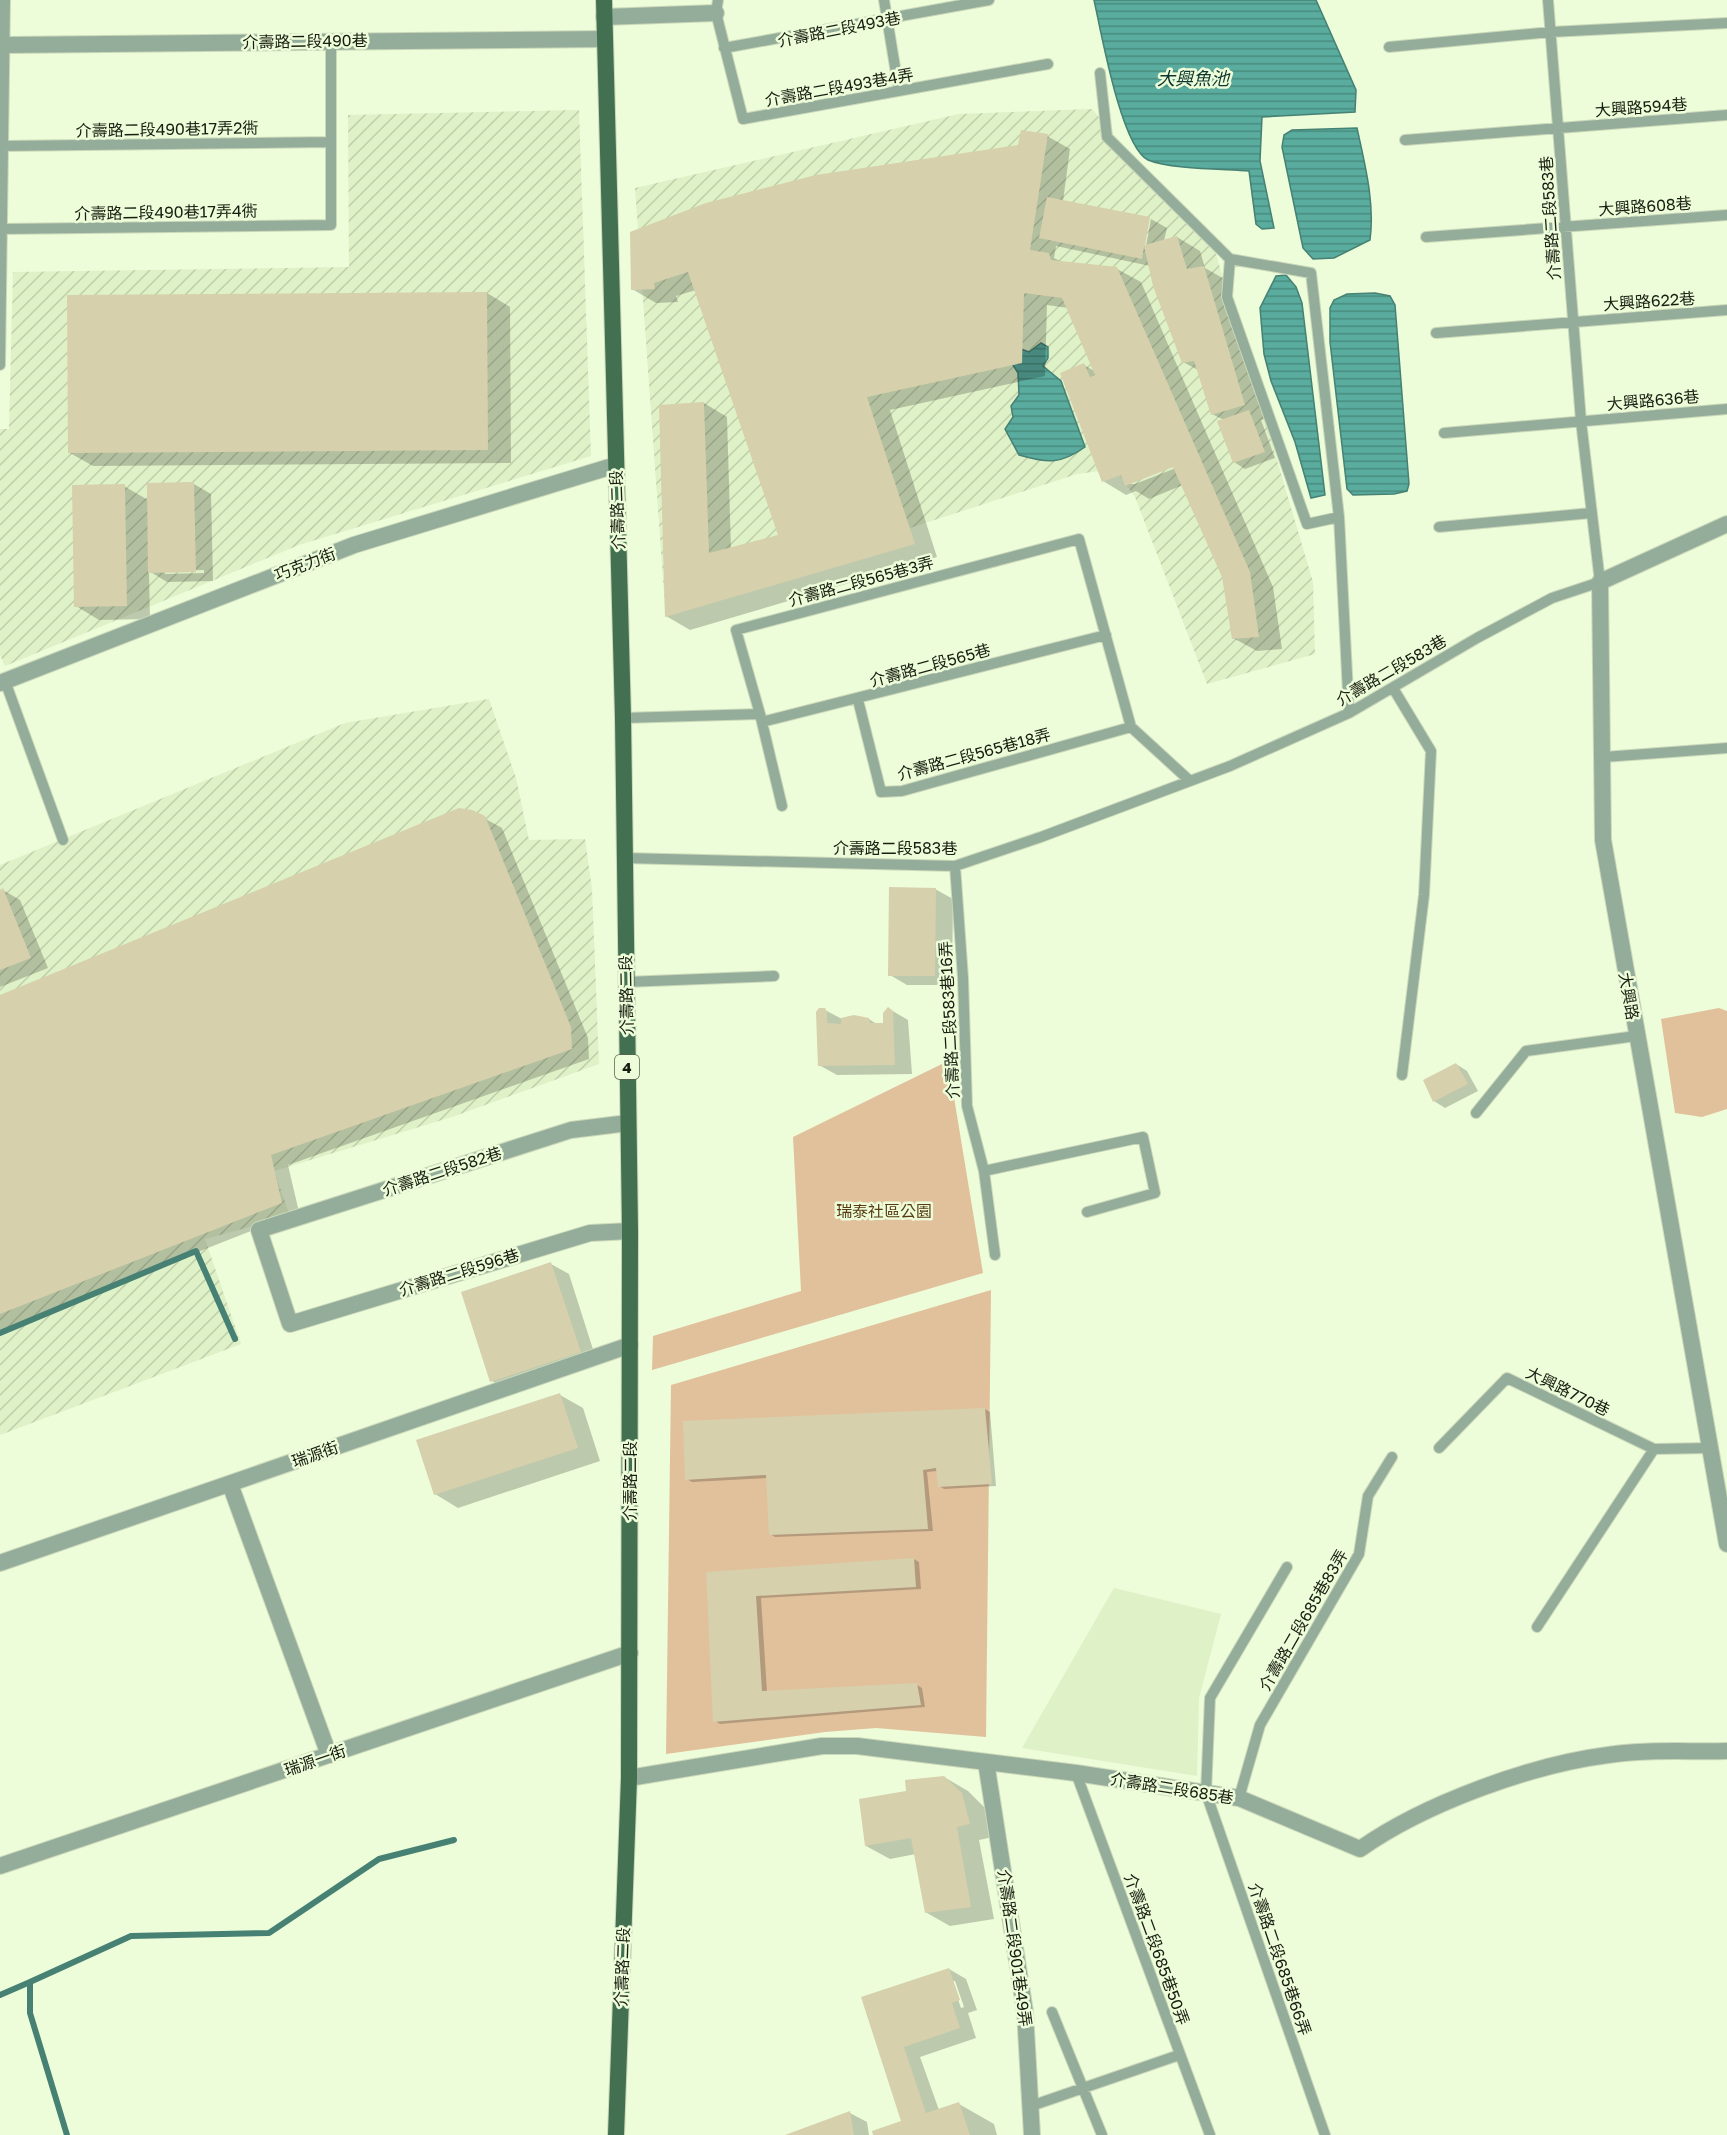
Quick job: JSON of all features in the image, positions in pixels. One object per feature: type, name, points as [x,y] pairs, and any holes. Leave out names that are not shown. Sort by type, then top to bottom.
[{"type":"main road","name":"介壽路二段","points":[[604,8],[623,718],[630,1231],[629,1778],[616,2135]]},
{"type":"street","points":[[604,8],[717,7]]},
{"type":"street","name":"介壽路二段490巷","points":[[3,51],[331,41],[605,39]]},
{"type":"street","name":"巧克力街","points":[[3,682],[354,544],[616,465]]},
{"type":"street","points":[[1600,582],[1727,524]]},
{"type":"street","name":"大興路","points":[[1600,582],[1604,757],[1603,840],[1727,1544]]},
{"type":"street","name":"介壽路二段582巷","points":[[290,1324],[259,1230],[571,1130],[628,1123]]},
{"type":"street","name":"介壽路二段596巷","points":[[290,1324],[590,1233],[630,1231]]},
{"type":"street","name":"瑞源街","points":[[0,1563],[630,1345]]},
{"type":"street","points":[[230,1484],[329,1755]]},
{"type":"street","name":"瑞源一街","points":[[0,1866],[630,1653]]},
{"type":"street","name":"介壽路二段685巷","points":[[629,1778],[822,1746],[857,1746],[1076,1773],[1239,1798],[1360,1849],[1380,1835],[1472,1792],[1543,1767],[1608,1755],[1668,1751],[1727,1751]]},
{"type":"street","name":"介壽路二段901巷49弄","points":[[986,1762],[1025,2012],[1032,2135]]},
{"type":"lane","points":[[0,365],[1,146],[5,0]]},
{"type":"lane","points":[[884,0],[898,91]]},
{"type":"lane","name":"介壽路二段493巷","points":[[724,48],[989,0]]},
{"type":"lane","name":"介壽路二段583巷","points":[[624,858],[955,866],[1041,837],[1190,781],[1349,713],[1552,598],[1600,582],[1581,421],[1548,0]]},
{"type":"lane","name":"介壽路二段493巷4弄","points":[[717,7],[724,48],[743,119],[1048,64]]},
{"type":"lane","points":[[1389,47],[1551,32],[1727,23]]},
{"type":"lane","points":[[331,41],[331,142]]},
{"type":"lane","points":[[1100,73],[1107,137],[1230,259],[1311,273],[1339,518],[1349,713]]},
{"type":"lane","name":"大興路594巷","points":[[1405,140],[1727,115]]},
{"type":"lane","name":"介壽路二段490巷17弄2衖","points":[[1,146],[331,142]]},
{"type":"lane","name":"介壽路二段490巷17弄4衖","points":[[1,229],[331,225],[331,142]]},
{"type":"lane","name":"大興路608巷","points":[[1426,237],[1727,215]]},
{"type":"lane","points":[[1230,259],[1227,297],[1307,524],[1339,518]]},
{"type":"lane","name":"大興路622巷","points":[[1436,333],[1727,310]]},
{"type":"lane","name":"大興路636巷","points":[[1444,433],[1727,409]]},
{"type":"lane","points":[[1439,527],[1591,513]]},
{"type":"lane","name":"介壽路二段565巷3弄","points":[[761,718],[736,630],[1079,539],[1106,635]]},
{"type":"lane","points":[[1106,635],[1131,727],[1190,781]]},
{"type":"lane","name":"介壽路二段565巷","points":[[623,718],[761,718],[858,700],[1106,635]]},
{"type":"lane","points":[[3,682],[63,840]]},
{"type":"lane","points":[[1393,687],[1431,751],[1424,895],[1402,1075]]},
{"type":"lane","name":"介壽路二段565巷18弄","points":[[858,700],[881,792],[902,790],[1131,727]]},
{"type":"lane","points":[[761,718],[782,806]]},
{"type":"lane","points":[[1604,757],[1727,748]]},
{"type":"lane","name":"介壽路二段583巷16弄","points":[[955,866],[963,978],[967,1106],[984,1171],[995,1255]]},
{"type":"lane","points":[[626,982],[774,976]]},
{"type":"lane","points":[[1476,1113],[1526,1051],[1636,1035]]},
{"type":"lane","points":[[984,1171],[1143,1137],[1155,1193],[1087,1212]]},
{"type":"lane","name":"大興路770巷","points":[[1439,1448],[1507,1378],[1654,1449],[1710,1448]]},
{"type":"lane","points":[[1537,1627],[1654,1449]]},
{"type":"lane","name":"介壽路二段685巷83弄","points":[[1239,1798],[1260,1725],[1359,1554],[1368,1496],[1392,1457]]},
{"type":"lane","points":[[1206,1793],[1210,1698],[1287,1567]]},
{"type":"lane","name":"介壽路二段685巷50弄","points":[[1076,1773],[1210,2135]]},
{"type":"lane","name":"介壽路二段685巷66弄","points":[[1206,1793],[1325,2135]]},
{"type":"lane","points":[[1052,2012],[1102,2135]]},
{"type":"lane","points":[[1031,2106],[1083,2090],[1179,2055]]},
{"type":"shaded area","points":[[1092,109],[1216,254],[1313,582],[1315,654],[1207,684],[1135,497],[1115,469],[1077,474],[665,607],[635,188],[959,114]]},
{"type":"shaded area","points":[[579,110],[591,456],[299,545],[5,666],[0,655],[0,429],[9,429],[13,272],[349,267],[348,115]]},
{"type":"shaded area","points":[[489,699],[516,778],[529,840],[585,839],[592,889],[599,1064],[452,1117],[274,1171],[290,1216],[205,1239],[241,1344],[0,1435],[0,865],[345,723]]},
{"type":"shaded area","points":[[1114,1588],[1221,1614],[1199,1698],[1197,1776],[1022,1748]]},
{"type":"green space","points":[[1719,1008],[1727,1011],[1727,1109],[1702,1117],[1675,1113],[1661,1019]]},
{"type":"green space","name":"瑞泰社區公園","points":[[948,1061],[983,1273],[652,1370],[653,1336],[801,1291],[793,1137]]},
{"type":"green space","points":[[991,1290],[986,1737],[876,1728],[825,1732],[666,1754],[671,1385]]},
{"type":"water","name":"大興魚池","points":[[1094,0],[1316,0],[1356,90],[1355,112],[1262,117],[1260,161],[1274,228],[1262,229],[1256,224],[1249,171],[1157,163],[1148,160],[1138,151],[1121,112]]},
{"type":"water","points":[[1357,128],[1370,198],[1370,240],[1334,258],[1313,259],[1303,248],[1282,147],[1284,135],[1292,130]]},
{"type":"water","points":[[1286,275],[1296,287],[1302,303],[1325,495],[1311,498],[1295,442],[1271,381],[1264,354],[1260,308],[1276,276]]},
{"type":"water","points":[[1375,293],[1390,296],[1395,305],[1409,484],[1407,491],[1394,494],[1353,495],[1347,489],[1330,342],[1330,308],[1334,300],[1347,294]]},
{"type":"water","points":[[1041,343],[1048,347],[1048,358],[1043,366],[1061,381],[1085,447],[1061,460],[1046,461],[1019,455],[1005,429],[1013,417],[1011,406],[1019,395],[1018,373],[1013,365],[1021,349],[1029,352]]},
{"type":"building","points":[[1021,130],[1048,134],[1030,250],[1049,253],[1051,260],[1117,267],[1250,572],[1259,637],[1232,639],[1222,577],[1173,467],[1125,486],[1121,475],[1102,482],[1060,373],[1084,363],[1090,377],[1095,375],[1062,298],[1024,293],[1022,363],[867,397],[915,544],[665,617],[659,405],[704,402],[709,553],[778,535],[688,272],[654,283],[655,289],[631,290],[630,232],[706,203],[816,175],[1018,145]]},
{"type":"building","points":[[1047,197],[1150,217],[1145,245],[1177,236],[1187,269],[1204,266],[1245,405],[1211,415],[1194,361],[1182,363],[1153,286],[1144,246],[1142,259],[1039,238]]},
{"type":"building","points":[[487,292],[488,450],[68,453],[67,295]]},
{"type":"building","points":[[1249,410],[1265,452],[1233,463],[1217,421]]},
{"type":"building","points":[[194,482],[196,572],[148,573],[147,483]]},
{"type":"building","points":[[125,484],[127,606],[74,607],[72,485]]},
{"type":"building","points":[[459,808],[472,810],[485,816],[571,1027],[572,1049],[271,1155],[282,1203],[0,1314],[0,995]]},
{"type":"building","points":[[889,887],[936,888],[935,976],[888,976]]},
{"type":"building","points":[[3,888],[31,958],[0,970],[0,890]]},
{"type":"building","points":[[888,1007],[893,1011],[895,1065],[818,1066],[816,1012],[819,1008],[825,1008],[827,1023],[841,1024],[841,1018],[854,1015],[869,1018],[870,1023],[883,1023],[883,1013]]},
{"type":"building","points":[[1456,1063],[1468,1084],[1433,1102],[1423,1080]]},
{"type":"building","points":[[551,1262],[581,1352],[490,1382],[461,1292]]},
{"type":"building","points":[[560,1393],[578,1448],[434,1495],[416,1440]]},
{"type":"building","points":[[985,1408],[992,1484],[938,1487],[936,1468],[923,1470],[928,1529],[769,1535],[766,1475],[685,1480],[683,1421]]},
{"type":"building","points":[[914,1558],[916,1587],[756,1596],[762,1691],[917,1683],[921,1705],[713,1722],[706,1572]]},
{"type":"building","points":[[944,1776],[962,1793],[970,1824],[957,1827],[971,1907],[925,1913],[911,1838],[865,1846],[859,1799],[906,1791],[905,1780]]},
{"type":"building","points":[[949,1968],[960,2000],[952,2003],[960,2028],[904,2047],[926,2113],[959,2102],[970,2135],[873,2135],[872,2131],[901,2121],[861,1997]]},
{"type":"building","points":[[850,2111],[854,2135],[785,2135]]},
{"type":"waterway","points":[[0,1333],[196,1251],[235,1339]]},
{"type":"waterway","points":[[30,1982],[131,1936],[269,1933],[379,1859],[454,1840]]},
{"type":"waterway","points":[[0,1995],[30,1982],[30,2013],[67,2135]]}]
